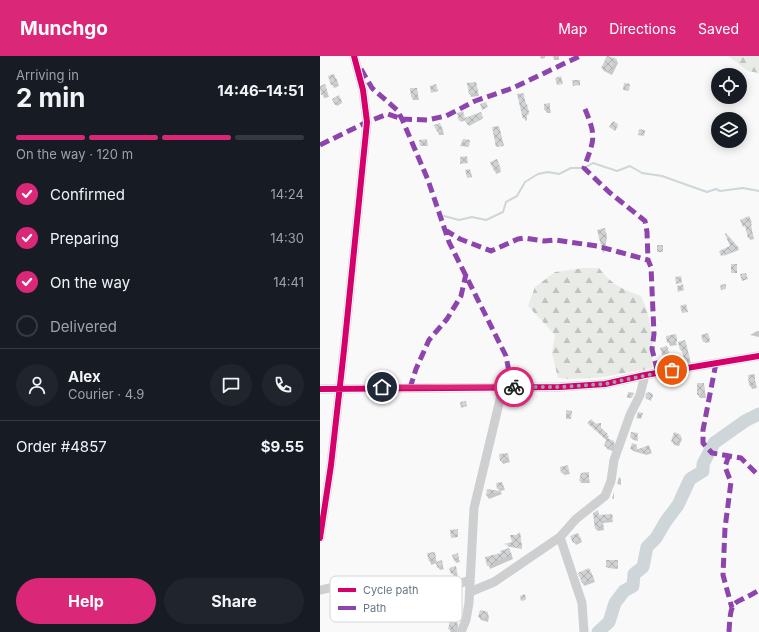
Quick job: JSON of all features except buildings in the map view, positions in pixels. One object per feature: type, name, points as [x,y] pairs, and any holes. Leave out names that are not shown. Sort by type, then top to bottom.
[{"type":"street","points":[[320,538],[331,465],[367,118],[354,56]]},
{"type":"street","points":[[320,389],[560,387],[605,384],[645,375],[759,356]]},
{"type":"street","points":[[470,592],[494,582],[560,537],[573,522],[602,499],[607,492],[614,460],[630,415],[640,395],[645,375]]},
{"type":"street","points":[[461,632],[468,612],[474,508],[503,387]]},
{"type":"street","points":[[560,537],[582,603],[584,632]]},
{"type":"street","points":[[462,583],[470,580]]},
{"type":"street","points":[[320,590],[330,588]]},
{"type":"green space","points":[[728,56],[759,56],[759,73],[748,71],[747,68],[744,68]]},
{"type":"green space","points":[[584,268],[599,268],[608,279],[618,286],[641,296],[650,322],[653,349],[652,368],[594,378],[558,378],[552,353],[555,335],[528,306],[535,287],[555,272]]},
{"type":"waterway","points":[[444,216],[459,220],[472,217],[486,220],[503,212],[506,202],[517,196],[525,182],[538,174],[548,172],[559,174],[571,168],[584,168],[593,163],[617,171],[630,166],[642,173],[662,176],[707,192],[716,189],[720,191],[743,188],[759,191]]},
{"type":"waterway","points":[[598,632],[609,622],[615,603],[624,591],[633,586],[634,574],[643,567],[647,547],[656,538],[678,505],[690,479],[703,471],[703,464],[714,443],[745,421],[759,414]]},
{"type":"marked path","points":[[402,119],[427,120],[446,116],[475,101],[513,88],[580,56]]},
{"type":"marked path","points":[[361,69],[372,88],[397,110],[402,119],[428,180],[449,242],[506,356],[512,387]]},
{"type":"marked path","points":[[585,109],[593,133],[593,138],[584,168],[609,192],[645,221],[648,260]]},
{"type":"marked path","points":[[320,145],[367,122],[388,114],[402,119]]},
{"type":"marked path","points":[[445,230],[460,239],[491,251],[518,239],[524,238],[544,241],[555,240],[597,246],[648,260],[651,267],[654,334],[652,349],[658,373]]},
{"type":"marked path","points":[[410,388],[416,369],[429,340],[447,319],[461,296],[466,274]]},
{"type":"marked path","points":[[716,363],[703,430],[703,443],[712,453],[741,458],[759,476]]},
{"type":"marked path","points":[[729,455],[725,467],[731,482],[725,528],[723,575],[732,608]]},
{"type":"marked path","points":[[729,632],[731,612],[735,604],[759,590]]},
{"type":"cycle path","points":[[320,538],[331,465],[344,350],[367,122],[363,90],[354,56]]},
{"type":"cycle path","points":[[320,389],[560,387],[605,384],[645,375],[759,356]]},
{"type":"way so far","points":[[514,387],[560,387],[605,384],[672,370]]},
{"type":"route","points":[[382,387],[514,387]]}]
